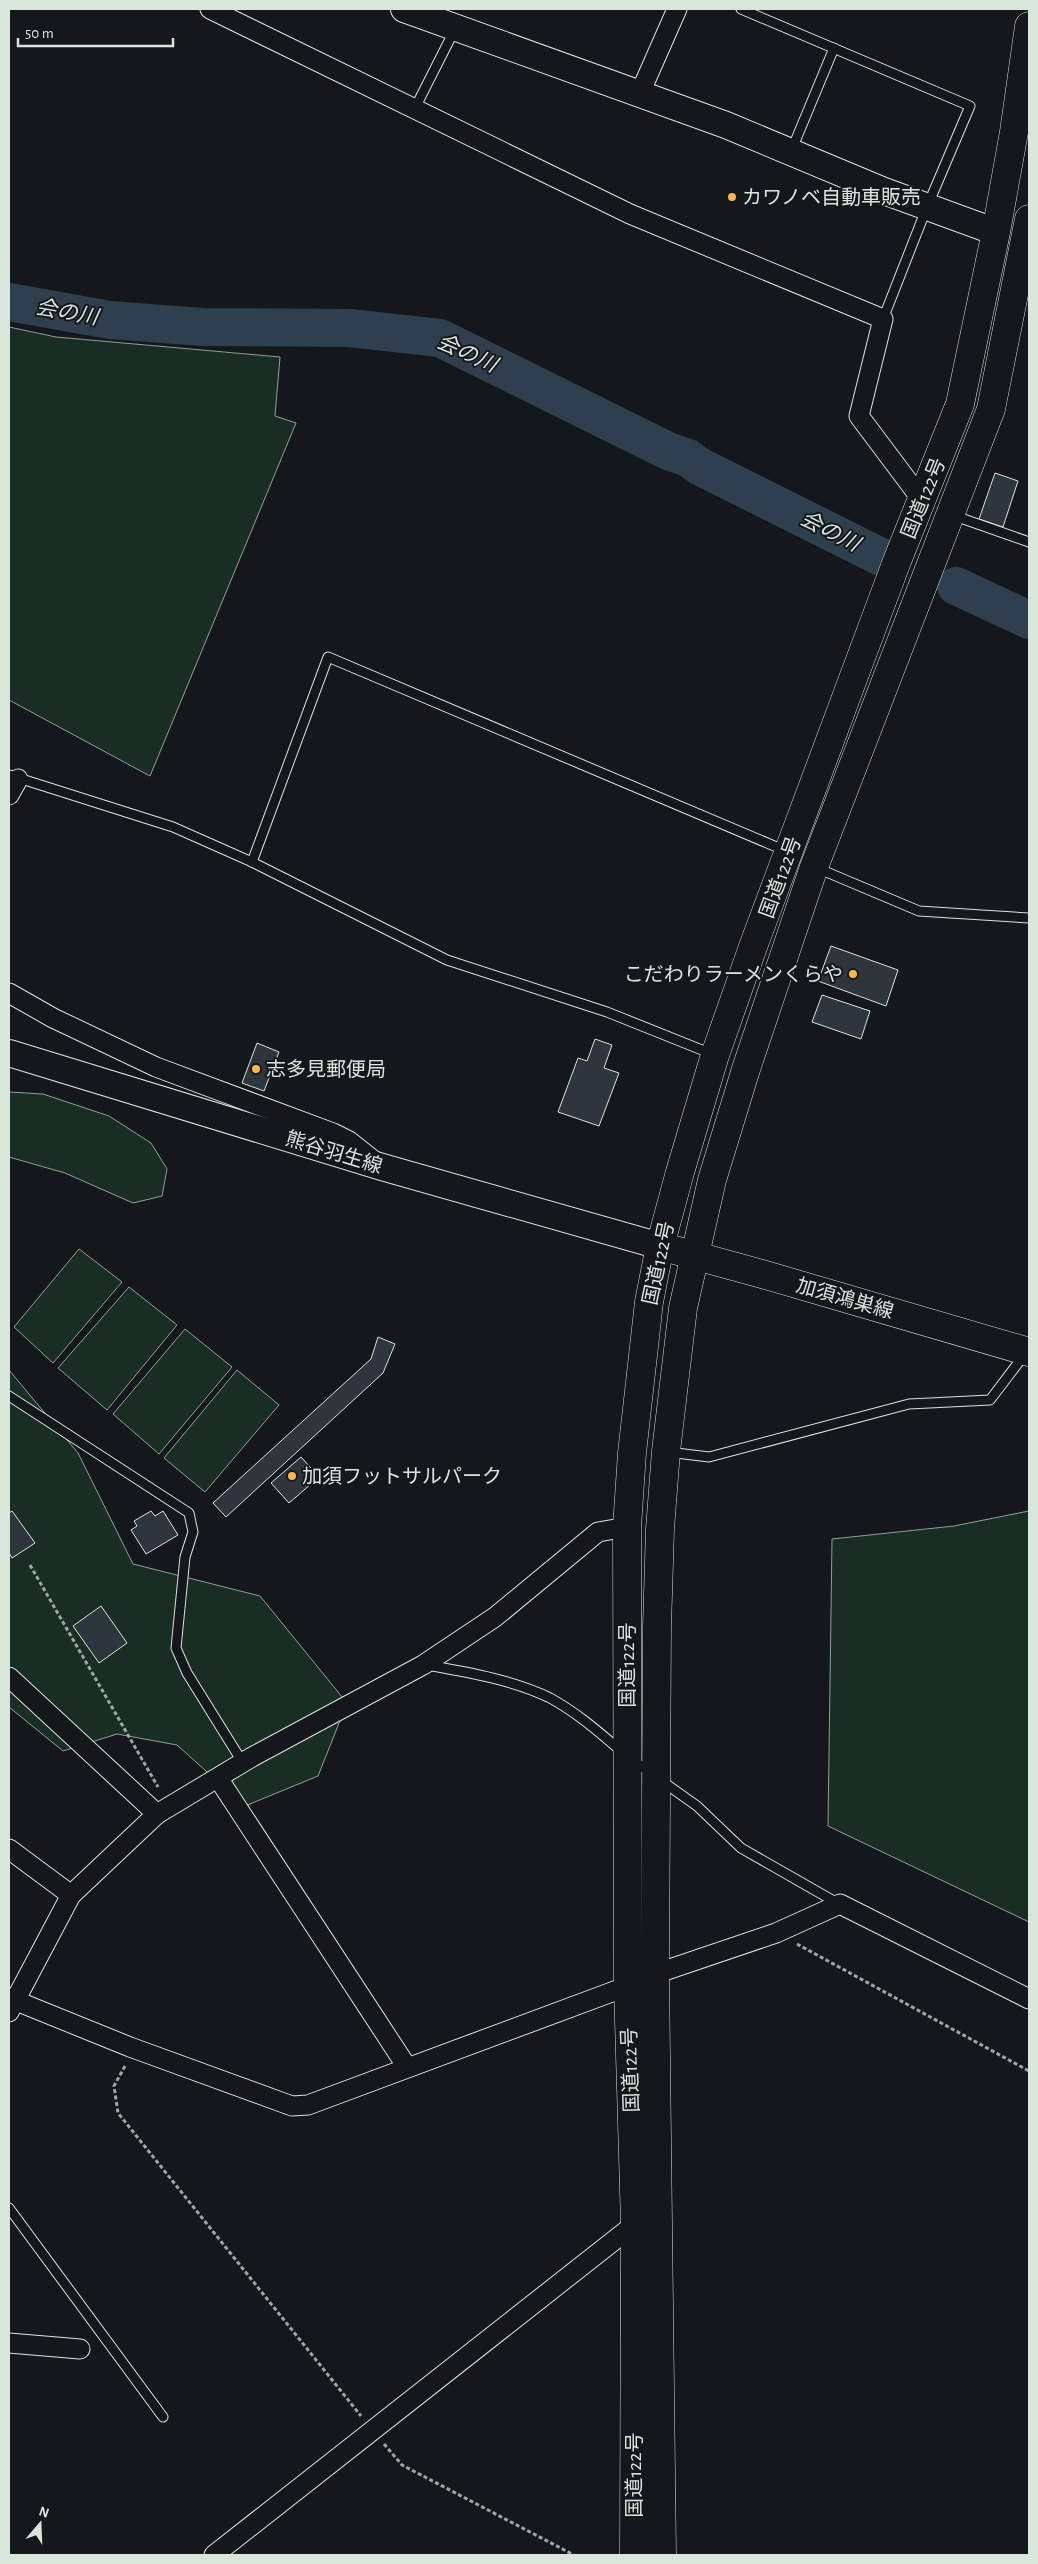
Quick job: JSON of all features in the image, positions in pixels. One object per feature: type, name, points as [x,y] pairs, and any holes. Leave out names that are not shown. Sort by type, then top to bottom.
[{"type":"main road","points":[[404,9],[640,93],[927,207],[996,232]]},
{"type":"main road","name":"国道122号","points":[[634,2555],[635,2224],[628,1986],[628,1527],[640,1373],[649,1302],[660,1246],[715,1055],[789,852],[960,404],[996,232],[1014,132],[1029,26]]},
{"type":"main road","name":"国道122号","points":[[662,2555],[655,1974],[655,1775],[660,1538],[666,1451],[683,1308],[712,1180],[737,1097],[814,867],[991,409],[1027,246],[1029,219]]},
{"type":"main road","name":"熊谷羽生線","points":[[9,1053],[382,1166],[660,1246]]},
{"type":"main road","name":"加須鴻巣線","points":[[660,1246],[1028,1352]]},
{"type":"street","points":[[210,9],[630,214],[884,319],[859,416],[922,500]]},
{"type":"street","points":[[640,93],[677,9]]},
{"type":"street","points":[[996,232],[1027,246]]},
{"type":"street","points":[[9,795],[13,777]]},
{"type":"street","points":[[9,993],[53,1018],[156,1067],[333,1133],[349,1141],[382,1166]]},
{"type":"street","points":[[628,1527],[598,1532],[495,1617],[423,1665],[243,1763],[163,1810],[71,1895],[11,2003],[292,2106],[308,2104],[628,1986],[655,1974],[776,1933],[840,1904],[1029,1999]]},
{"type":"street","points":[[9,1677],[163,1810]]},
{"type":"street","points":[[218,1778],[407,2067]]},
{"type":"street","points":[[9,1850],[71,1895]]},
{"type":"street","points":[[214,2555],[635,2224]]},
{"type":"street","points":[[9,2343],[80,2349]]},
{"type":"lane","points":[[742,9],[970,106],[927,207],[884,319]]},
{"type":"lane","points":[[414,108],[456,27]]},
{"type":"lane","points":[[791,152],[834,48]]},
{"type":"lane","points":[[950,514],[1029,542]]},
{"type":"lane","points":[[252,862],[328,657],[789,852]]},
{"type":"lane","points":[[13,777],[173,827],[252,862],[447,960],[607,1012],[715,1055]]},
{"type":"lane","points":[[814,867],[919,911],[1029,918]]},
{"type":"lane","points":[[666,1451],[709,1457],[909,1404],[990,1400],[1028,1352]]},
{"type":"lane","points":[[9,1396],[189,1513],[193,1532],[185,1557],[176,1648],[187,1673],[243,1763]]},
{"type":"lane","points":[[423,1665],[486,1676],[550,1698],[594,1727],[627,1756],[696,1806],[741,1848],[840,1904]]},
{"type":"lane","points":[[9,2208],[163,2417]]},
{"type":"path","points":[[30,1565],[163,1810]]},
{"type":"path","points":[[776,1933],[1029,2071]]},
{"type":"path","points":[[135,2048],[114,2086],[118,2113],[372,2431],[402,2465],[574,2555]]},
{"type":"green space","points":[[9,327],[56,337],[280,357],[275,416],[296,423],[150,776],[9,700]]},
{"type":"green space","points":[[9,1092],[43,1094],[109,1116],[151,1143],[167,1169],[162,1196],[133,1203],[65,1173],[9,1157]]},
{"type":"green space","points":[[79,1249],[122,1282],[53,1363],[14,1327]]},
{"type":"green space","points":[[129,1287],[177,1325],[107,1410],[58,1368]]},
{"type":"green space","points":[[185,1329],[232,1367],[159,1454],[113,1414]]},
{"type":"green space","points":[[9,1370],[78,1453],[133,1564],[260,1596],[347,1703],[318,1776],[245,1806],[177,1745],[117,1734],[63,1751],[9,1707]]},
{"type":"green space","points":[[237,1370],[279,1405],[205,1492],[164,1458]]},
{"type":"green space","points":[[1029,1511],[1029,1922],[828,1826],[832,1539],[954,1526]]},
{"type":"building","points":[[995,473],[1018,481],[1003,527],[979,519]]},
{"type":"building","points":[[831,946],[898,970],[886,1006],[818,981]]},
{"type":"building","points":[[822,995],[870,1011],[861,1039],[812,1022]]},
{"type":"building","points":[[595,1039],[612,1045],[604,1068],[619,1073],[599,1126],[558,1112],[578,1058],[587,1061]]},
{"type":"building","points":[[257,1043],[279,1052],[264,1091],[242,1083]]},
{"type":"building","points":[[378,1337],[395,1344],[383,1373],[226,1517],[213,1503],[371,1359]]},
{"type":"building","points":[[301,1457],[319,1477],[289,1503],[271,1483]]},
{"type":"building","points":[[12,1511],[35,1543],[12,1558],[9,1553],[9,1513]]},
{"type":"building","points":[[151,1511],[155,1516],[163,1511],[178,1535],[146,1554],[131,1530],[137,1526],[134,1521]]},
{"type":"building","points":[[101,1606],[127,1643],[99,1663],[73,1626]]},
{"type":"waterway","name":"会の川","points":[[9,302],[110,320],[202,327],[350,328],[440,338],[668,451],[688,458],[699,466],[883,558]]},
{"type":"waterway","name":"会の川","points":[[956,586],[1029,620]]},
{"type":"place","name":"カワノベ自動車販売","points":[[732,197]]},
{"type":"place","name":"こだわりラーメンくらや","points":[[853,974]]},
{"type":"place","name":"志多見郵便局","points":[[256,1069]]},
{"type":"place","name":"加須フットサルパーク","points":[[292,1476]]}]
